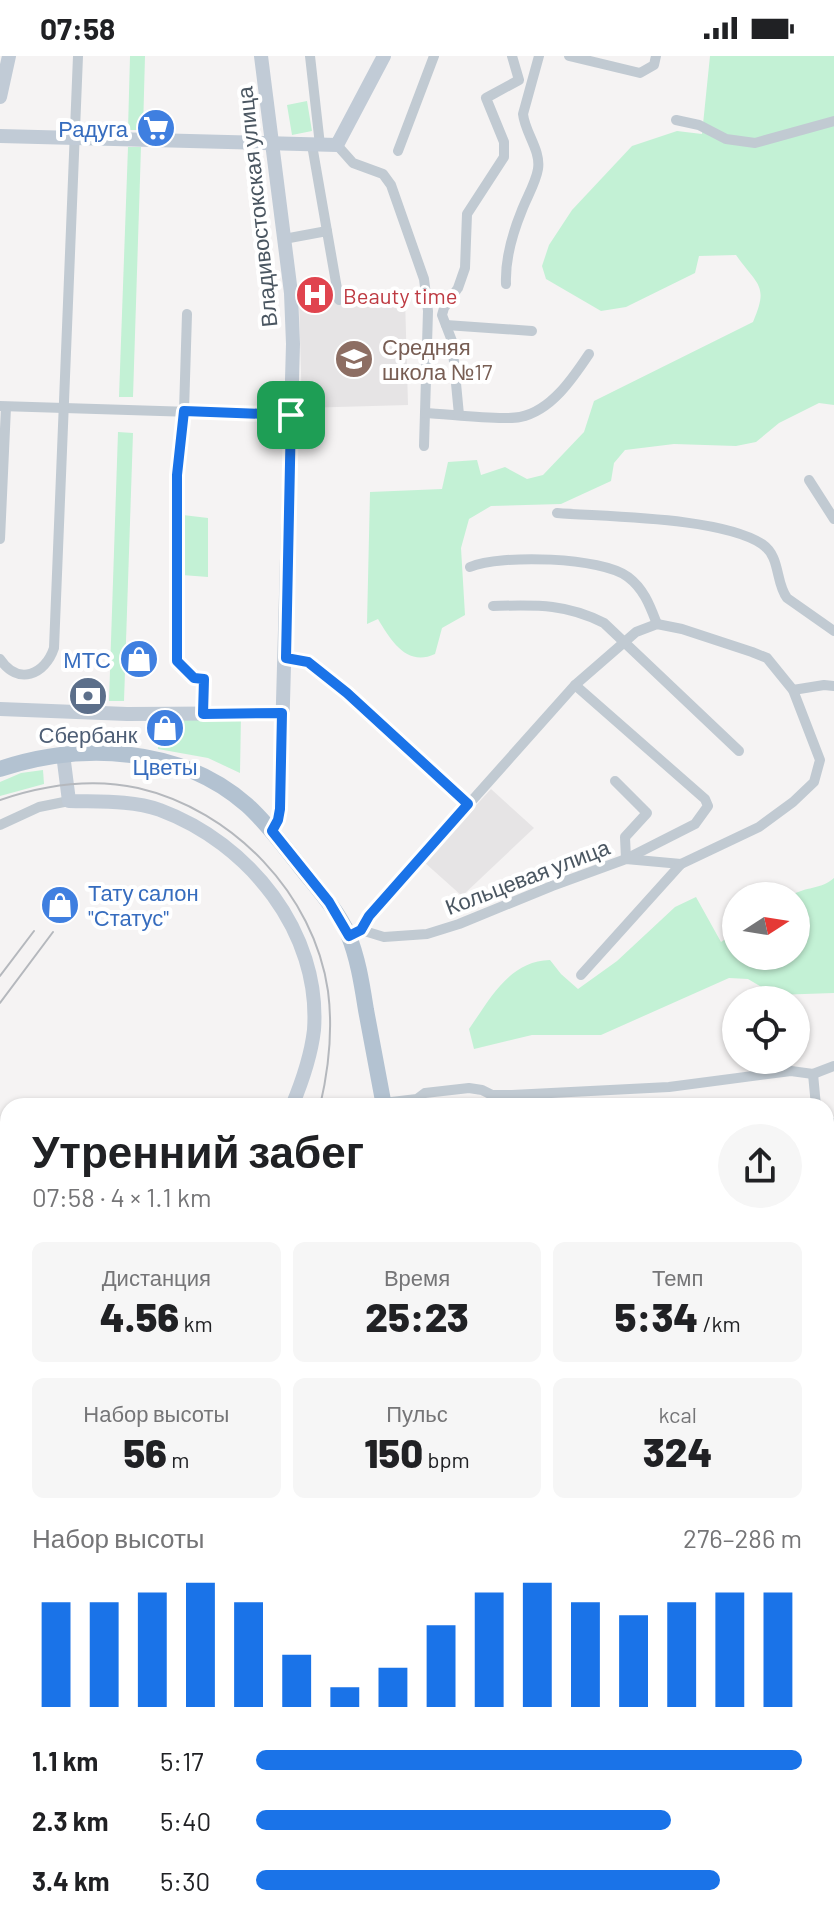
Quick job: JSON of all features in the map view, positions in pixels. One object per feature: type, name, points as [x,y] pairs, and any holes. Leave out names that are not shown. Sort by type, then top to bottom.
[{"type":"main road","points":[[0,769],[63,754],[123,754],[171,764],[231,792],[245,803],[272,831],[355,933],[383,1098]]},
{"type":"street","points":[[0,97],[9,56]]},
{"type":"street","points":[[0,659],[8,668],[29,674],[40,671],[49,663],[54,648],[78,56]]},
{"type":"street","name":"Владивостокская улица","points":[[261,56],[292,315],[286,658],[280,809],[272,831]]},
{"type":"street","points":[[310,56],[316,145],[339,300]]},
{"type":"street","points":[[337,145],[384,56]]},
{"type":"street","points":[[398,151],[434,56]]},
{"type":"street","points":[[459,415],[452,341],[444,320],[444,308],[458,288],[465,268],[467,214],[504,157],[504,142],[486,98],[519,80],[512,56]]},
{"type":"street","points":[[506,284],[508,255],[539,167],[523,114],[539,56]]},
{"type":"street","points":[[574,57],[597,60],[640,73],[654,65],[656,56]]},
{"type":"street","points":[[676,120],[699,125],[726,139],[747,143],[834,121]]},
{"type":"street","points":[[0,136],[337,145],[353,163],[383,174],[391,185],[424,279],[428,311],[424,446]]},
{"type":"street","points":[[284,239],[327,231]]},
{"type":"street","points":[[428,311],[444,320],[532,331]]},
{"type":"street","points":[[187,314],[184,411],[177,475],[175,652],[182,669],[194,678],[204,679],[203,714]]},
{"type":"street","points":[[425,413],[518,418],[535,412],[572,379],[589,354]]},
{"type":"street","points":[[0,539],[3,407],[291,415]]},
{"type":"street","points":[[809,480],[834,519]]},
{"type":"street","points":[[557,513],[677,522],[725,530],[763,545],[776,560],[787,598],[834,631]]},
{"type":"street","points":[[470,567],[517,558],[583,563],[620,571],[642,590],[657,624]]},
{"type":"street","points":[[493,606],[537,605],[580,611],[604,623],[739,751]]},
{"type":"street","points":[[355,933],[575,685],[636,632],[657,624],[682,629],[767,658],[793,690],[820,760],[814,782],[759,827],[681,864],[581,975]]},
{"type":"street","points":[[286,658],[308,662],[337,685],[468,804]]},
{"type":"street","points":[[575,685],[705,799],[708,806],[695,824],[626,859],[625,837],[647,813],[615,781]]},
{"type":"street","points":[[793,690],[834,686]]},
{"type":"street","points":[[0,709],[127,714],[282,713]]},
{"type":"street","points":[[63,754],[69,801]]},
{"type":"street","points":[[0,825],[39,807],[69,801],[143,806],[181,820],[231,851],[266,886],[283,909],[305,956],[314,1006],[312,1044],[295,1098]]},
{"type":"street","name":"Кольцевая улица","points":[[355,933],[384,937],[427,934],[626,859],[681,864]]},
{"type":"street","points":[[418,1098],[425,1093],[469,1088],[502,1095],[669,1087],[791,1071],[813,1074],[834,1066]]},
{"type":"street","points":[[813,1074],[815,1098]]},
{"type":"shaded area","name":"Средняя школа №17","points":[[405,298],[408,405],[302,408],[299,301]]},
{"type":"shaded area","points":[[491,789],[534,828],[462,896],[424,862]]},
{"type":"green space","points":[[130,56],[145,56],[143,130],[128,130]]},
{"type":"green space","points":[[710,56],[834,56],[834,405],[819,403],[779,423],[756,442],[736,446],[674,444],[625,450],[614,463],[611,481],[561,504],[491,506],[469,519],[461,548],[465,615],[442,628],[435,654],[416,657],[408,654],[388,636],[378,619],[367,624],[370,492],[442,489],[448,462],[477,460],[481,475],[505,467],[527,479],[543,475],[584,432],[594,401],[753,322],[760,300],[759,286],[736,255],[699,256],[695,273],[626,307],[601,311],[546,279],[542,266],[549,245],[572,210],[632,146],[677,131],[702,134]]},
{"type":"green space","points":[[307,101],[312,131],[292,135],[287,105]]},
{"type":"green space","points":[[128,147],[141,147],[133,397],[119,397]]},
{"type":"green space","points":[[118,432],[133,433],[124,701],[109,701]]},
{"type":"green space","points":[[183,515],[208,518],[208,577],[182,575]]},
{"type":"green space","points":[[241,716],[240,773],[208,758],[158,749],[160,718]]},
{"type":"green space","points":[[43,770],[44,784],[0,796],[0,782],[21,773]]},
{"type":"green space","points":[[834,878],[834,993],[810,994],[810,986],[760,986],[748,979],[729,978],[601,1035],[532,1035],[474,1049],[469,1029],[493,994],[512,974],[536,962],[550,960],[578,989],[617,961],[675,907],[696,897],[722,941],[722,970],[810,970],[810,888]]},
{"type":"railway","points":[[0,800],[34,790],[86,783],[138,788],[173,799],[206,815],[236,836],[263,861],[287,890],[306,921],[320,955],[328,991],[330,1020],[322,1098]]},
{"type":"railway","points":[[0,976],[34,931]]},
{"type":"railway","points":[[0,1003],[53,932]]},
{"type":"place","name":"Радуга","points":[[156,128]]},
{"type":"place","name":"Beauty time","points":[[315,295]]},
{"type":"place","name":"Средняя школа №17","points":[[354,359]]},
{"type":"place","name":"МТС","points":[[139,659]]},
{"type":"place","name":"Сбербанк","points":[[88,696]]},
{"type":"place","name":"Цветы","points":[[165,728]]},
{"type":"place","name":"Тату салон \"Статус\"","points":[[60,905]]},
{"type":"route","points":[[184,411],[291,415],[286,658],[308,662],[347,693],[468,804],[369,916],[361,930],[349,936],[329,902],[272,831],[280,809],[282,713],[203,714],[204,679],[194,678],[182,669],[175,652],[177,475],[184,411]]}]
